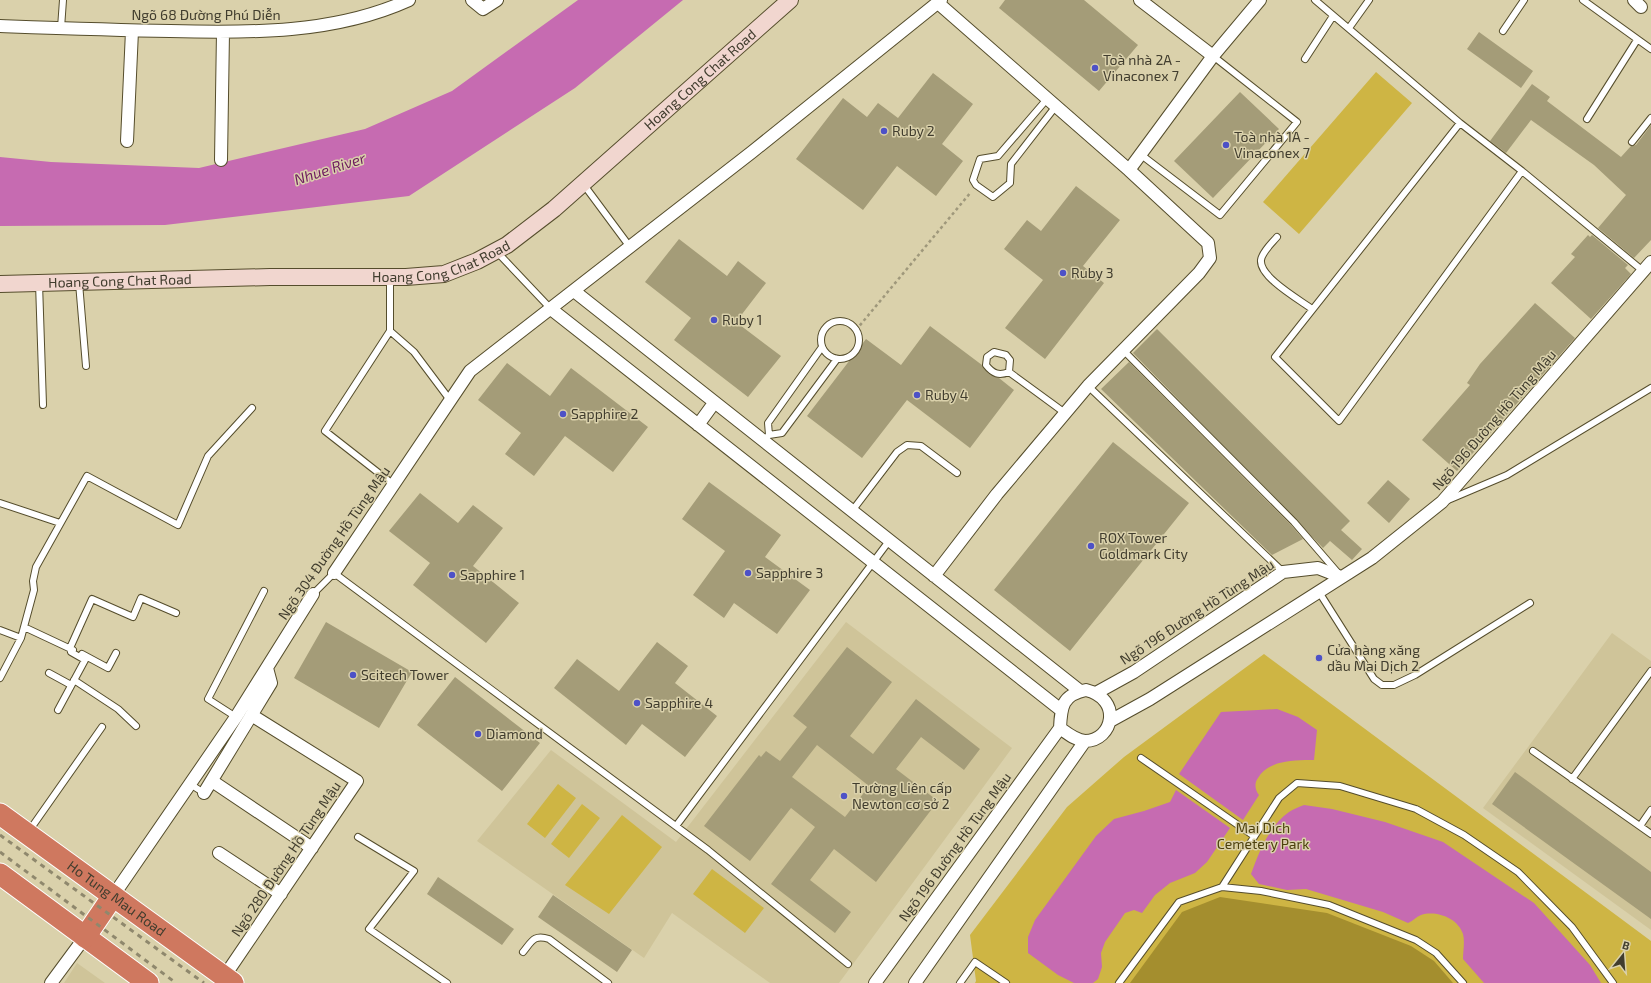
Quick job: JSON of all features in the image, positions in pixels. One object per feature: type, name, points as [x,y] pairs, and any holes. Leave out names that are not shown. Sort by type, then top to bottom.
[{"type":"highway","name":"Ho Tung Mau Road","points":[[0,814],[230,981]]},
{"type":"highway","points":[[0,874],[148,983]]},
{"type":"highway","points":[[85,937],[113,896]]},
{"type":"street","name":"Ngõ 68 Đường Phú Diễn","points":[[0,26],[132,31],[274,32],[341,22],[409,0]]},
{"type":"street","points":[[472,0],[483,9],[497,0]]},
{"type":"street","name":"Hoang Cong Chat Road","points":[[0,284],[39,282],[390,277],[444,274],[477,261],[507,245],[554,209],[790,0]]},
{"type":"street","points":[[1140,0],[1213,56]]},
{"type":"street","points":[[1128,170],[1213,56],[1260,0]]},
{"type":"street","points":[[934,576],[997,494],[1088,386],[1199,274],[1210,258],[1208,243],[940,2]]},
{"type":"street","name":"Ngõ 304 Đường Hồ Tùng Mậu","points":[[334,573],[470,371],[574,291],[940,2]]},
{"type":"street","points":[[127,141],[132,31]]},
{"type":"street","points":[[221,160],[223,32]]},
{"type":"street","name":"Ngõ 196 Đường Hồ Tùng Mậu","points":[[1110,721],[1150,699],[1372,558],[1442,502],[1647,266]]},
{"type":"street","points":[[574,291],[714,403],[766,438],[852,511],[1080,691]]},
{"type":"street","points":[[551,309],[1061,710]]},
{"type":"street","points":[[698,425],[714,403]]},
{"type":"street","name":"Ngõ 196 Đường Hồ Tùng Mậu","points":[[1096,693],[1134,672],[1283,572],[1318,568],[1341,577]]},
{"type":"street","name":"Ngõ 304 Đường Hồ Tùng Mậu","points":[[113,896],[236,717],[314,594]]},
{"type":"street","points":[[204,793],[253,716],[271,683],[267,668]]},
{"type":"street","points":[[1086,690],[1096,693],[1105,700],[1110,710],[1110,721],[1105,731],[1096,738],[1085,741],[1074,738],[1060,728],[1061,710],[1066,700],[1074,693],[1080,691],[1086,690]]},
{"type":"street","name":"Ngõ 280 Đường Hồ Tùng Mậu","points":[[230,981],[281,894],[357,781],[253,716]]},
{"type":"street","name":"Ngõ 196 Đường Hồ Tùng Mậu","points":[[875,983],[1060,728]]},
{"type":"street","points":[[915,983],[1085,741]]},
{"type":"street","points":[[212,781],[312,848]]},
{"type":"street","points":[[219,853],[281,894]]},
{"type":"street","points":[[51,983],[85,937]]},
{"type":"lane","points":[[61,28],[63,0]]},
{"type":"lane","points":[[1315,0],[1333,16],[1350,28],[1460,123],[1647,266]]},
{"type":"lane","points":[[1350,28],[1369,0]]},
{"type":"lane","points":[[1503,31],[1524,0]]},
{"type":"lane","points":[[1583,0],[1651,49]]},
{"type":"lane","points":[[1305,59],[1333,16]]},
{"type":"lane","points":[[1587,119],[1637,40]]},
{"type":"lane","points":[[1140,154],[1220,215],[1297,122],[1213,56]]},
{"type":"lane","points":[[1046,98],[998,156],[980,158],[973,180],[976,185],[993,197],[1010,183],[1011,164],[1056,106]]},
{"type":"lane","points":[[1632,142],[1651,118]]},
{"type":"lane","points":[[1460,123],[1275,357],[1339,421],[1522,171]]},
{"type":"lane","points":[[583,183],[630,247]]},
{"type":"lane","points":[[1277,237],[1265,252],[1261,260],[1262,269],[1270,278],[1312,310]]},
{"type":"lane","points":[[496,250],[551,309]]},
{"type":"lane","points":[[390,277],[390,331],[325,431],[394,484]]},
{"type":"lane","points":[[39,282],[43,405]]},
{"type":"lane","points":[[79,282],[86,366]]},
{"type":"lane","points":[[822,348],[831,356],[837,358],[848,356],[857,348],[859,336],[856,330],[847,322],[834,321],[828,324],[821,335],[822,348],[768,423],[766,438],[782,433],[837,358]]},
{"type":"lane","points":[[390,331],[414,352],[450,400]]},
{"type":"lane","points":[[1123,350],[1294,522],[1341,577]]},
{"type":"lane","points":[[1009,372],[1065,413]]},
{"type":"lane","points":[[1088,386],[1283,572]]},
{"type":"lane","points":[[1442,502],[1508,475],[1651,388]]},
{"type":"lane","points":[[0,678],[21,638],[34,590],[33,581],[36,567],[87,476],[178,525],[208,456],[252,408]]},
{"type":"lane","points":[[852,511],[897,452],[907,445],[920,446],[957,473]]},
{"type":"lane","points":[[0,503],[60,524]]},
{"type":"lane","points":[[676,826],[890,541]]},
{"type":"lane","points":[[334,573],[676,826],[848,964]]},
{"type":"lane","name":"Ngõ 304 Đường Hồ Tùng Mậu","points":[[314,594],[334,573]]},
{"type":"lane","points":[[236,717],[208,699],[264,591]]},
{"type":"lane","points":[[1319,592],[1374,679],[1382,685],[1394,685],[1415,676],[1530,603]]},
{"type":"lane","points":[[58,710],[85,660],[70,652],[70,648],[92,599],[133,617],[141,598],[176,613]]},
{"type":"lane","points":[[24,627],[70,648],[108,668],[116,653]]},
{"type":"lane","points":[[0,630],[21,638]]},
{"type":"lane","points":[[1572,779],[1651,671]]},
{"type":"lane","points":[[49,673],[72,683],[118,708],[136,726]]},
{"type":"lane","points":[[27,834],[102,727]]},
{"type":"lane","points":[[1533,751],[1651,834]]},
{"type":"lane","points":[[1141,758],[1254,836]]},
{"type":"lane","points":[[1222,887],[1279,798],[1297,783],[1340,786],[1416,809],[1464,834],[1518,872],[1572,927],[1613,983]]},
{"type":"lane","points":[[190,784],[204,793]]},
{"type":"lane","points":[[1640,826],[1651,810]]},
{"type":"lane","points":[[358,836],[414,871],[369,929],[447,983]]},
{"type":"lane","points":[[1119,983],[1179,902],[1222,887],[1261,891],[1328,905],[1416,940],[1436,953],[1463,983]]},
{"type":"lane","points":[[523,952],[534,939],[540,936],[549,939],[608,983]]},
{"type":"lane","points":[[960,983],[975,962],[1006,983]]},
{"type":"path","points":[[856,330],[976,185]]},
{"type":"shaded area","name":"Trường Liên cấp Newton cơ sở 2","points":[[846,622],[1012,748],[839,983],[770,983],[672,913],[644,958],[477,841],[551,750],[676,842]]},
{"type":"shaded area","points":[[1612,633],[1651,661],[1651,930],[1483,808]]},
{"type":"shaded area","points":[[1220,897],[1327,913],[1411,946],[1434,961],[1453,983],[1130,983],[1182,912]]},
{"type":"shaded area","points":[[77,963],[105,983],[64,983]]},
{"type":"green space","points":[[1376,72],[1412,103],[1299,234],[1263,202]]},
{"type":"green space","name":"Mai Dich Cemetery Park","points":[[1264,654],[1651,941],[1651,983],[975,983],[976,981],[970,935],[1067,807],[1124,757]]},
{"type":"green space","points":[[558,784],[576,798],[545,838],[527,824]]},
{"type":"green space","points":[[582,804],[600,818],[569,858],[551,844]]},
{"type":"green space","points":[[622,815],[662,847],[609,914],[565,885]]},
{"type":"green space","points":[[712,869],[764,908],[745,933],[693,894]]},
{"type":"water","name":"Nhue River","points":[[578,0],[683,0],[575,88],[409,196],[165,225],[0,226],[0,157],[51,162],[199,168],[365,129],[452,91]]},
{"type":"water","points":[[1277,709],[1298,717],[1317,730],[1314,760],[1283,762],[1275,764],[1262,772],[1256,784],[1256,789],[1259,795],[1243,820],[1179,774],[1221,712]]},
{"type":"water","points":[[1176,790],[1230,828],[1207,862],[1195,873],[1170,883],[1155,895],[1142,913],[1134,910],[1125,913],[1105,942],[1101,953],[1102,967],[1098,979],[1093,983],[1074,983],[1058,975],[1028,953],[1028,937],[1035,920],[1096,836],[1114,819],[1170,802]]},
{"type":"water","points":[[1304,805],[1332,809],[1385,822],[1443,842],[1534,903],[1590,965],[1601,983],[1484,983],[1463,959],[1464,940],[1460,928],[1446,917],[1427,914],[1421,915],[1408,923],[1383,912],[1306,889],[1287,890],[1259,884],[1251,874],[1270,832],[1282,818],[1296,808]]},
{"type":"building","name":"Toà nhà 2A - Vinaconex 7","points":[[1005,0],[1084,0],[1138,45],[1099,91],[999,8]]},
{"type":"building","points":[[1479,32],[1533,71],[1521,88],[1467,49]]},
{"type":"building","name":"Ruby 2","points":[[933,73],[973,104],[942,144],[963,161],[936,196],[897,166],[863,210],[796,159],[843,98],[867,117],[878,103],[898,118]]},
{"type":"building","points":[[1532,84],[1550,97],[1547,101],[1621,157],[1631,146],[1636,145],[1651,125],[1651,240],[1634,258],[1598,228],[1626,195],[1594,165],[1531,120],[1506,153],[1490,141]]},
{"type":"building","name":"Toà nhà 1A - Vinaconex 7","points":[[1240,92],[1279,129],[1213,198],[1174,161]]},
{"type":"building","name":"Ruby 3","points":[[1076,186],[1120,220],[1083,266],[1104,283],[1045,359],[1005,328],[1043,280],[1004,249],[1027,220],[1041,231]]},
{"type":"building","points":[[1588,235],[1590,237],[1592,235],[1628,265],[1625,268],[1631,274],[1591,319],[1551,283],[1575,257],[1571,254]]},
{"type":"building","name":"Ruby 1","points":[[679,239],[727,276],[738,261],[766,283],[736,322],[781,356],[748,397],[674,340],[691,318],[645,282]]},
{"type":"building","points":[[1535,303],[1575,338],[1457,471],[1422,440],[1470,385],[1467,383],[1480,364]]},
{"type":"building","name":"Ruby 4","points":[[930,326],[982,365],[989,374],[999,378],[1014,390],[970,448],[907,400],[862,458],[807,416],[866,339],[901,365]]},
{"type":"building","points":[[1157,329],[1350,521],[1341,530],[1362,549],[1352,560],[1330,541],[1323,548],[1133,353]]},
{"type":"building","points":[[1129,362],[1291,525],[1303,539],[1272,555],[1101,389]]},
{"type":"building","name":"Sapphire 2","points":[[507,363],[550,396],[571,368],[648,427],[613,472],[565,436],[534,476],[505,454],[521,433],[478,400]]},
{"type":"building","name":"ROX Tower Goldmark City","points":[[1113,442],[1189,503],[1070,651],[994,590]]},
{"type":"building","points":[[1388,480],[1410,499],[1389,523],[1367,503]]},
{"type":"building","name":"Sapphire 3","points":[[709,482],[781,535],[765,557],[810,590],[777,634],[734,603],[724,618],[693,595],[725,551],[682,519]]},
{"type":"building","name":"Sapphire 1","points":[[420,493],[458,523],[473,505],[503,528],[473,566],[519,603],[486,643],[413,585],[430,563],[389,531]]},
{"type":"building","name":"Scitech Tower","points":[[326,622],[412,672],[379,728],[294,678]]},
{"type":"building","name":"Sapphire 4","points":[[657,642],[688,666],[675,683],[717,716],[685,757],[642,724],[626,745],[554,688],[577,659],[619,691]]},
{"type":"building","points":[[847,647],[892,682],[850,736],[873,754],[916,699],[980,749],[964,770],[921,737],[896,769],[938,801],[876,882],[834,849],[810,880],[851,912],[835,933],[771,884],[815,827],[791,808],[750,861],[704,826],[759,755],[761,757],[766,751],[780,761],[807,727],[793,716]],"holes":[[[817,745],[869,786],[845,817],[792,777]]]},
{"type":"building","name":"Diamond","points":[[455,677],[540,743],[502,791],[417,725]]},
{"type":"building","points":[[1515,772],[1651,872],[1651,919],[1492,804]]},
{"type":"building","points":[[438,877],[514,929],[502,945],[427,894]]},
{"type":"building","points":[[553,895],[632,950],[617,972],[538,917]]},
{"type":"railway","points":[[0,835],[204,983]]},
{"type":"railway","points":[[0,852],[176,983]]},
{"type":"place","name":"Toà nhà 2A - Vinaconex 7","points":[[1095,68]]},
{"type":"place","name":"Ruby 2","points":[[884,131]]},
{"type":"place","name":"Toà nhà 1A - Vinaconex 7","points":[[1226,145]]},
{"type":"place","name":"Ruby 3","points":[[1063,273]]},
{"type":"place","name":"Ruby 1","points":[[714,320]]},
{"type":"place","name":"Ruby 4","points":[[917,395]]},
{"type":"place","name":"Sapphire 2","points":[[563,414]]},
{"type":"place","name":"ROX Tower Goldmark City","points":[[1091,546]]},
{"type":"place","name":"Sapphire 3","points":[[748,573]]},
{"type":"place","name":"Sapphire 1","points":[[452,575]]},
{"type":"place","name":"Cửa hàng xăng dầu Mai Dịch 2","points":[[1319,658]]},
{"type":"place","name":"Scitech Tower","points":[[353,675]]},
{"type":"place","name":"Sapphire 4","points":[[637,703]]},
{"type":"place","name":"Diamond","points":[[478,734]]},
{"type":"place","name":"Trường Liên cấp Newton cơ sở 2","points":[[844,796]]}]
